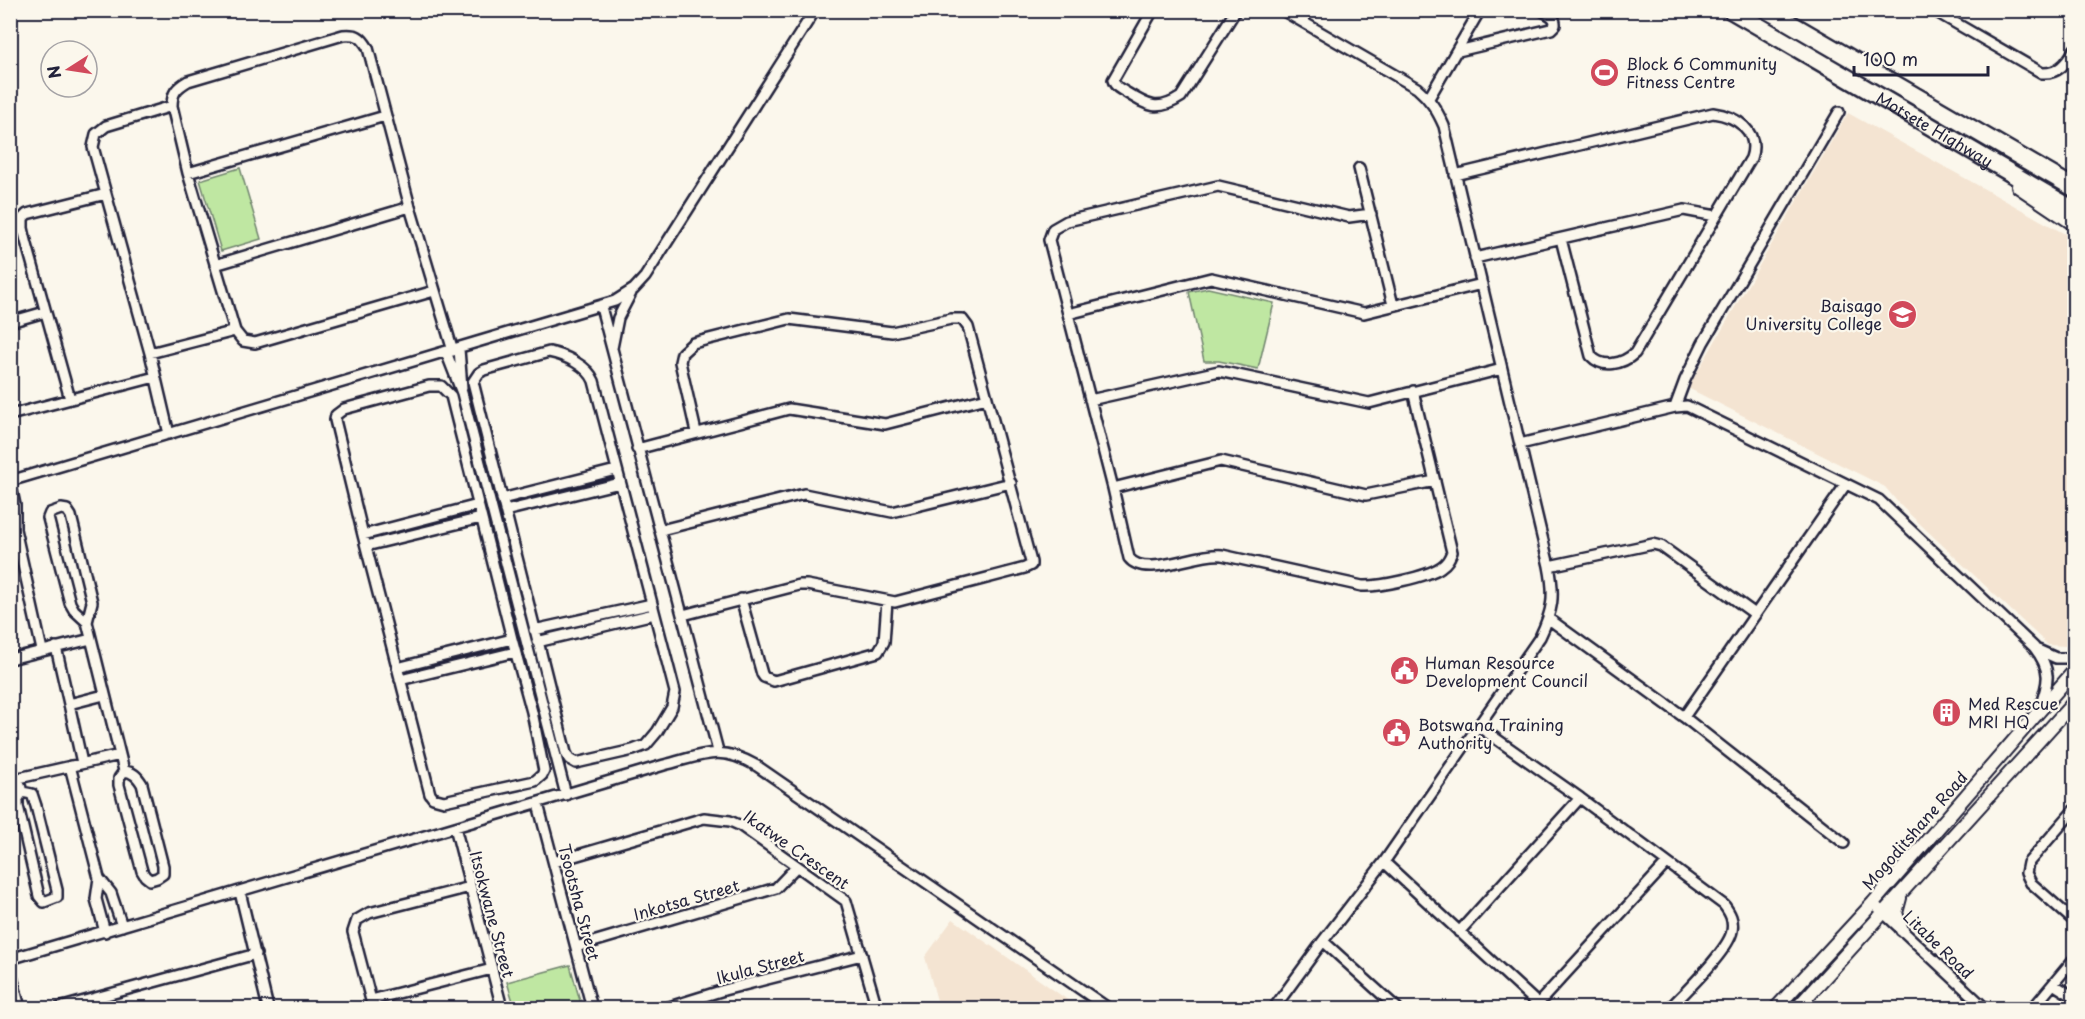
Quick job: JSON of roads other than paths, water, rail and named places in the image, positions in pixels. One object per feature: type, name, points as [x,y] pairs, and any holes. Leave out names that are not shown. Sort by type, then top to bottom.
[{"type":"highway","name":"Motsete Highway","points":[[1731,10],[2074,210]]},
{"type":"highway","name":"Motsete Highway","points":[[1767,10],[2074,185]]},
{"type":"main road","points":[[1926,124],[2074,223]]},
{"type":"main road","name":"Mogoditshane Road","points":[[1776,1008],[1873,903],[2074,671]]},
{"type":"main road","name":"Mogoditshane Road","points":[[1797,1008],[2074,702]]},
{"type":"main road","points":[[1902,930],[1896,913],[1903,891]]},
{"type":"street","points":[[612,350],[618,318],[634,289],[645,277],[815,10]]},
{"type":"street","points":[[1153,10],[1113,80],[1117,87],[1153,107],[1171,103],[1181,97],[1236,10]]},
{"type":"street","points":[[1274,1008],[1384,862],[1540,637],[1549,619],[1553,602],[1549,566],[1444,126],[1429,98],[1417,88],[1282,10]]},
{"type":"street","points":[[1429,98],[1480,10]]},
{"type":"street","points":[[1458,51],[1551,29],[1555,25],[1553,17],[1541,10]]},
{"type":"street","points":[[1934,10],[2042,73],[2049,74],[2062,68],[2074,50]]},
{"type":"street","points":[[434,291],[255,343],[243,341],[236,331],[188,173],[172,106],[172,97],[177,87],[188,81],[343,35],[353,34],[363,39],[368,48],[410,207],[453,351],[462,393],[514,572],[549,708],[566,753],[572,762],[581,763],[646,745],[672,707],[675,697],[592,376],[585,369],[555,353],[544,352],[484,370],[475,378],[474,388],[505,511],[514,572],[537,642],[549,708],[566,795]]},
{"type":"street","points":[[169,434],[150,353],[93,147],[96,134],[106,126],[172,106]]},
{"type":"street","points":[[1675,407],[1703,343],[1839,112]]},
{"type":"street","points":[[1455,175],[1713,113],[1734,119],[1747,128],[1754,149],[1751,158],[1694,257],[1635,353],[1627,360],[1616,363],[1596,362],[1591,356],[1561,239]]},
{"type":"street","points":[[188,173],[385,116]]},
{"type":"street","points":[[1359,168],[1392,305]]},
{"type":"street","points":[[1371,214],[1350,218],[1218,186],[1067,221],[1053,229],[1049,240],[1129,558],[1138,565],[1151,567],[1216,554],[1372,587],[1434,572],[1448,561],[1452,552],[1413,392]]},
{"type":"street","points":[[70,399],[22,228],[23,218],[27,214],[106,194]]},
{"type":"street","points":[[215,265],[410,207]]},
{"type":"street","points":[[1475,258],[1684,210],[1716,216]]},
{"type":"street","points":[[10,231],[22,228]]},
{"type":"street","points":[[1068,314],[1211,278],[1359,312],[1370,312],[1482,284]]},
{"type":"street","points":[[42,650],[13,527],[15,505],[10,481],[600,307],[634,289]]},
{"type":"street","points":[[600,307],[718,751]]},
{"type":"street","points":[[10,322],[45,312]]},
{"type":"street","points":[[683,615],[741,599],[807,585],[887,601],[903,601],[1031,565],[968,327],[962,320],[951,319],[892,332],[789,319],[693,343],[682,353],[681,371],[696,432]]},
{"type":"street","points":[[150,353],[236,331]]},
{"type":"street","points":[[1090,400],[1215,371],[1369,403],[1502,369]]},
{"type":"street","points":[[10,415],[155,377]]},
{"type":"street","points":[[441,386],[451,396],[477,505],[532,712],[543,764],[542,776],[535,781],[502,789],[451,800],[438,800],[430,794],[363,535],[336,425],[336,415],[340,411],[422,387],[441,386]]},
{"type":"street","points":[[637,449],[789,409],[885,424],[987,398]]},
{"type":"street","points":[[1520,444],[1675,407],[1693,407],[1846,484],[1883,504],[2034,647],[2046,665],[2048,676],[2039,712]]},
{"type":"street","points":[[462,443],[486,437]]},
{"type":"street","points":[[1113,488],[1221,461],[1366,495],[1435,481]]},
{"type":"street","points":[[502,499],[616,470]]},
{"type":"street","points":[[505,511],[620,483]]},
{"type":"street","points":[[661,530],[804,494],[892,512],[1011,483]]},
{"type":"street","points":[[1684,717],[1846,484]]},
{"type":"street","points":[[363,535],[477,505]]},
{"type":"street","points":[[87,622],[70,603],[48,518],[55,510],[67,510],[71,516],[92,602],[87,622],[124,771],[119,778],[119,785],[142,871],[150,880],[163,874],[163,866],[142,784],[138,777],[131,772],[124,771]]},
{"type":"street","points":[[366,546],[481,518]]},
{"type":"street","points":[[1549,566],[1653,544],[1661,546],[1755,614]]},
{"type":"street","points":[[497,578],[514,572]]},
{"type":"street","points":[[741,599],[762,674],[774,681],[878,652],[884,642],[887,601]]},
{"type":"street","points":[[534,630],[653,609]]},
{"type":"street","points":[[537,642],[653,609]]},
{"type":"street","points":[[1549,619],[1684,717],[1844,843]]},
{"type":"street","points":[[10,659],[91,639]]},
{"type":"street","points":[[398,668],[512,639]]},
{"type":"street","points":[[56,647],[82,763]]},
{"type":"street","points":[[2034,647],[2056,658],[2074,658]]},
{"type":"street","points":[[400,680],[515,652]]},
{"type":"street","points":[[69,704],[104,696]]},
{"type":"street","points":[[532,712],[549,708]]},
{"type":"street","points":[[1478,726],[1724,905],[1733,920],[1731,938],[1670,1008]]},
{"type":"street","points":[[10,959],[718,751],[747,760],[757,766],[1108,1008]]},
{"type":"street","points":[[22,792],[18,799],[18,806],[39,896],[44,902],[53,900],[57,897],[57,890],[32,794],[22,792],[14,779],[120,755]]},
{"type":"street","points":[[70,766],[99,878],[96,899],[105,932]]},
{"type":"street","points":[[1459,932],[1580,798]]},
{"type":"street","name":"Tsootsha Street","points":[[538,804],[592,1008]]},
{"type":"street","points":[[2074,810],[2028,863],[2026,873],[2031,883],[2074,921]]},
{"type":"street","name":"Ikatwe Crescent","points":[[554,862],[704,818],[730,821],[741,826],[846,901],[877,1008]]},
{"type":"street","name":"Itsokwane Street","points":[[455,827],[502,1008]]},
{"type":"street","points":[[28,850],[46,846]]},
{"type":"street","points":[[1384,862],[1536,1006],[1667,863]]},
{"type":"street","name":"Inkotsa Street","points":[[576,947],[776,888],[797,866]]},
{"type":"street","points":[[99,878],[111,893],[122,926]]},
{"type":"street","points":[[470,887],[369,913],[357,920],[353,932],[372,1004],[492,969]]},
{"type":"street","points":[[240,892],[268,1008]]},
{"type":"street","name":"Litabe Road","points":[[1873,903],[1985,1008]]},
{"type":"street","points":[[1323,941],[1397,1008]]},
{"type":"street","points":[[59,1008],[256,954]]},
{"type":"street","name":"Ikula Street","points":[[666,1008],[724,990],[862,955]]},
{"type":"street","points":[[2033,1008],[2074,959]]},
{"type":"street","points":[[10,969],[20,1008]]},
{"type":"street","points":[[2053,984],[2074,997]]},
{"type":"place","name":"Block 6 Community Fitness Centre","points":[[1605,72]]},
{"type":"place","name":"Baisago University College","points":[[1903,314]]},
{"type":"place","name":"Human Resource Development Council","points":[[1404,671]]},
{"type":"place","name":"Med Rescue MRI HQ","points":[[1947,712]]},
{"type":"place","name":"Botswana Training Authority","points":[[1397,733]]}]
